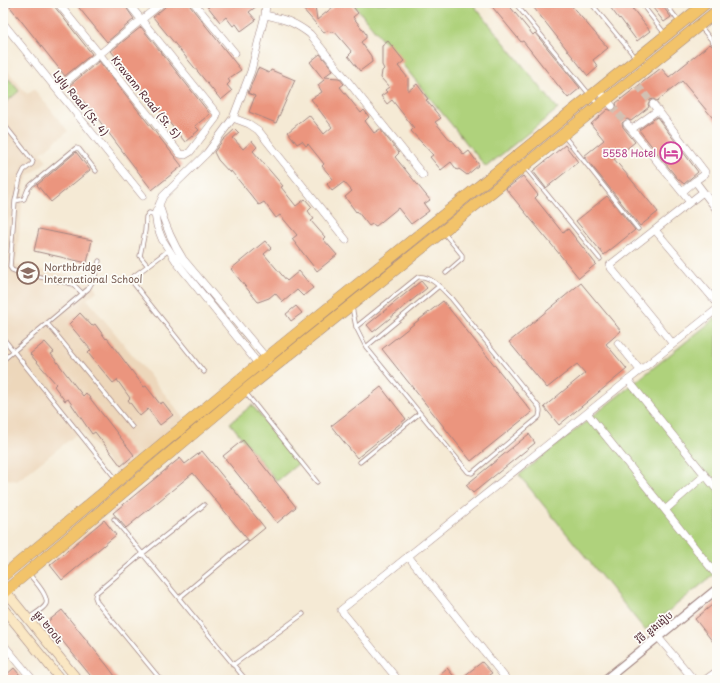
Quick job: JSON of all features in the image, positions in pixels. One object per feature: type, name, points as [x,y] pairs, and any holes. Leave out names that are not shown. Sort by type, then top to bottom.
[{"type":"main road","points":[[3,576],[262,361],[637,59],[680,24],[700,5]]},
{"type":"main road","points":[[4,591],[244,391],[524,166],[635,82],[717,11]]},
{"type":"main road","name":"ផ្លូវ ២០០៤","points":[[4,591],[78,680]]},
{"type":"main road","points":[[3,608],[61,680]]},
{"type":"street","name":"Kravann Road (St. 5)","points":[[58,3],[180,154],[185,155],[190,152],[216,118],[217,114],[141,20]]},
{"type":"street","points":[[128,3],[141,20]]},
{"type":"street","points":[[57,89],[162,3]]},
{"type":"street","points":[[194,3],[235,53]]},
{"type":"street","points":[[266,3],[265,16],[251,71],[232,118],[207,153],[169,190],[159,205],[156,226],[171,248],[270,371]]},
{"type":"street","points":[[265,16],[298,24],[310,34],[423,176]]},
{"type":"street","name":"Lyly Road (St. 4)","points":[[3,22],[143,196]]},
{"type":"street","points":[[595,93],[606,104]]},
{"type":"street","points":[[682,192],[705,174],[705,172],[655,107],[630,127],[682,192],[690,202]]},
{"type":"street","points":[[232,118],[249,124],[258,130],[346,240]]},
{"type":"street","points":[[695,181],[717,210]]},
{"type":"street","points":[[673,344],[610,265],[703,192]]},
{"type":"street","points":[[655,230],[717,303]]},
{"type":"street","points":[[171,248],[183,259],[270,371]]},
{"type":"street","points":[[398,680],[341,610],[717,309]]},
{"type":"street","points":[[618,343],[640,370]]},
{"type":"street","points":[[628,380],[717,490]]},
{"type":"street","points":[[587,413],[714,572]]},
{"type":"street","points":[[665,510],[705,475]]},
{"type":"street","points":[[408,556],[507,680]]},
{"type":"street","name":"វិថី ឌួងងៀប","points":[[605,680],[717,588]]},
{"type":"street","points":[[658,637],[694,680]]},
{"type":"street","points":[[3,644],[33,680]]},
{"type":"street","points":[[705,680],[716,672]]},
{"type":"lane","points":[[515,3],[595,93]]},
{"type":"lane","points":[[591,3],[637,59]]},
{"type":"lane","points":[[641,3],[666,35]]},
{"type":"lane","points":[[665,3],[680,24]]},
{"type":"lane","points":[[700,25],[717,47]]},
{"type":"lane","points":[[3,124],[33,161],[32,164],[24,170],[20,178],[15,201],[10,267],[12,270],[17,272],[73,284],[83,294]]},
{"type":"lane","points":[[564,135],[638,229]]},
{"type":"lane","points":[[15,201],[24,200],[31,185],[76,148],[79,149],[96,171]]},
{"type":"lane","points":[[524,166],[600,259]]},
{"type":"lane","points":[[148,266],[140,256],[146,217],[149,213],[158,215]]},
{"type":"lane","points":[[436,222],[462,255],[462,259],[446,273]]},
{"type":"lane","points":[[171,248],[130,279],[204,372]]},
{"type":"lane","points":[[3,360],[88,289],[95,277],[98,261]]},
{"type":"lane","points":[[352,304],[356,327],[366,347],[468,472],[470,473],[539,417],[539,407],[451,298],[439,286],[425,277],[418,277],[356,327]]},
{"type":"lane","points":[[366,347],[439,286]]},
{"type":"lane","points":[[47,323],[132,426]]},
{"type":"lane","points":[[3,338],[118,481]]},
{"type":"lane","points":[[244,391],[318,482]]},
{"type":"lane","points":[[360,462],[420,413]]},
{"type":"lane","points":[[161,680],[95,597],[96,593],[100,589],[204,504]]},
{"type":"lane","points":[[114,520],[246,680]]},
{"type":"lane","points":[[179,598],[246,542]]},
{"type":"lane","points":[[27,572],[46,598],[44,607],[28,619]]},
{"type":"lane","points":[[233,665],[302,614]]},
{"type":"lane","points":[[237,680],[242,675]]},
{"type":"shaded area","name":"Northbridge International School","points":[[3,65],[27,94],[34,89],[68,131],[41,153],[47,161],[28,176],[24,185],[16,265],[91,280],[97,291],[87,299],[185,419],[117,473],[82,430],[17,481],[3,478]]},
{"type":"green space","points":[[359,3],[472,3],[558,109],[486,167],[355,6]]},
{"type":"green space","points":[[9,79],[19,91],[3,105],[3,84]]},
{"type":"green space","points":[[717,317],[717,572],[645,630],[519,475]]},
{"type":"green space","points":[[252,405],[299,463],[277,481],[230,423]]},
{"type":"building","points":[[7,3],[53,3],[92,54],[65,76]]},
{"type":"building","points":[[75,3],[123,3],[134,19],[107,42]]},
{"type":"building","points":[[167,3],[189,3],[241,70],[228,79],[230,82],[227,85],[232,91],[221,100],[153,17],[165,7]]},
{"type":"building","points":[[205,3],[254,3],[257,6],[249,12],[256,20],[241,31],[236,24],[233,26],[226,17],[220,22]]},
{"type":"building","points":[[308,3],[315,6],[317,20],[338,3],[342,3],[345,6],[350,3],[358,13],[353,17],[366,34],[366,38],[361,42],[371,56],[372,62],[360,71],[348,56],[352,52],[334,31],[327,31],[324,33],[302,8]]},
{"type":"building","points":[[489,3],[507,3],[533,35],[535,33],[580,88],[568,98],[523,41],[521,42]]},
{"type":"building","points":[[530,3],[569,3],[608,48],[593,60],[598,67],[588,76]]},
{"type":"building","points":[[607,3],[626,3],[632,10],[633,9],[650,31],[637,41]]},
{"type":"building","points":[[649,3],[660,3],[671,17],[664,22]]},
{"type":"building","points":[[141,27],[210,114],[195,126],[199,130],[185,142],[111,51]]},
{"type":"building","points":[[388,41],[404,61],[398,66],[408,78],[408,91],[417,84],[428,99],[426,100],[441,118],[435,122],[464,155],[469,151],[479,165],[467,175],[459,169],[457,170],[451,162],[441,170],[430,157],[433,155],[411,131],[414,128],[392,100],[387,104],[381,96],[387,92],[385,90],[389,87],[381,78],[382,71],[384,69],[382,65],[382,46]]},
{"type":"building","points":[[710,44],[717,50],[717,123],[682,81],[657,101],[653,99],[650,100],[648,104],[649,107],[631,121],[627,119],[622,123],[623,127],[635,142],[614,159],[658,212],[640,226],[584,156],[604,140],[591,124],[608,109],[612,111],[615,110],[617,107],[616,103],[661,68],[669,77]]},
{"type":"building","points":[[320,54],[333,70],[324,77],[339,78],[344,84],[340,87],[361,113],[364,110],[369,117],[365,121],[374,133],[380,129],[399,153],[395,157],[430,200],[424,204],[429,211],[411,224],[398,208],[376,226],[372,224],[369,226],[345,197],[352,191],[344,182],[332,191],[327,184],[333,179],[322,166],[324,164],[308,144],[306,146],[302,141],[297,144],[288,132],[309,115],[324,134],[332,127],[311,99],[322,92],[318,85],[324,80],[310,62]]},
{"type":"building","points":[[99,61],[182,166],[152,190],[70,85]]},
{"type":"building","points":[[258,68],[269,73],[271,70],[295,80],[276,123],[249,112],[255,96],[248,93]]},
{"type":"building","name":"5558 Hotel","points":[[657,117],[698,172],[684,184],[677,178],[639,130]]},
{"type":"building","points":[[235,129],[239,133],[233,138],[243,149],[252,141],[257,147],[253,151],[283,186],[281,187],[296,206],[305,199],[312,207],[308,211],[314,219],[311,221],[325,237],[323,239],[337,255],[317,271],[292,239],[297,235],[280,215],[276,218],[264,202],[259,205],[231,171],[230,173],[218,160],[214,152],[223,140]]},
{"type":"building","points":[[565,145],[578,162],[546,188],[533,171]]},
{"type":"building","points":[[76,152],[90,170],[51,202],[37,185]]},
{"type":"building","points":[[523,176],[538,195],[535,198],[563,233],[568,229],[596,264],[579,278],[506,189]]},
{"type":"building","points":[[607,196],[635,230],[604,255],[576,221]]},
{"type":"building","points":[[39,229],[92,240],[87,263],[34,251]]},
{"type":"building","points":[[265,241],[271,248],[264,254],[287,281],[299,271],[313,288],[303,296],[297,290],[283,302],[275,293],[269,298],[258,302],[231,269]]},
{"type":"building","points":[[421,281],[427,288],[373,332],[367,325]]},
{"type":"building","points":[[581,283],[621,331],[606,344],[627,369],[559,425],[544,407],[585,373],[577,364],[547,388],[509,342]]},
{"type":"building","points":[[443,301],[532,412],[471,461],[382,349]]},
{"type":"building","points":[[296,306],[302,313],[291,321],[286,314]]},
{"type":"building","points":[[80,313],[92,326],[95,324],[144,387],[146,386],[160,404],[163,402],[173,415],[160,425],[148,409],[140,416],[128,400],[130,398],[117,380],[113,383],[88,353],[91,350],[69,324]]},
{"type":"building","points":[[45,342],[54,352],[51,354],[83,396],[86,393],[134,455],[121,466],[95,432],[92,434],[68,399],[65,401],[54,386],[56,384],[30,354]]},
{"type":"building","points":[[381,387],[406,419],[357,458],[331,426]]},
{"type":"building","points":[[529,434],[535,443],[473,493],[466,485]]},
{"type":"building","points":[[243,440],[296,507],[277,523],[223,456]]},
{"type":"building","points":[[202,451],[265,528],[249,541],[193,473],[126,528],[113,513],[180,458],[185,464]]},
{"type":"building","points":[[104,520],[116,535],[62,580],[50,565]]},
{"type":"building","points":[[717,601],[717,647],[695,619]]},
{"type":"building","points":[[62,610],[118,680],[94,680],[47,622]]},
{"type":"building","points":[[482,662],[492,673],[489,675],[493,680],[459,680]]},
{"type":"building","points":[[14,668],[24,680],[7,680],[4,677]]},
{"type":"building","points":[[447,668],[457,680],[433,680]]},
{"type":"tunnel","points":[[638,86],[653,104]]},
{"type":"tunnel","points":[[612,106],[627,124]]},
{"type":"place","name":"5558 Hotel","points":[[671,153]]},
{"type":"place","name":"Northbridge International School","points":[[28,273]]}]
